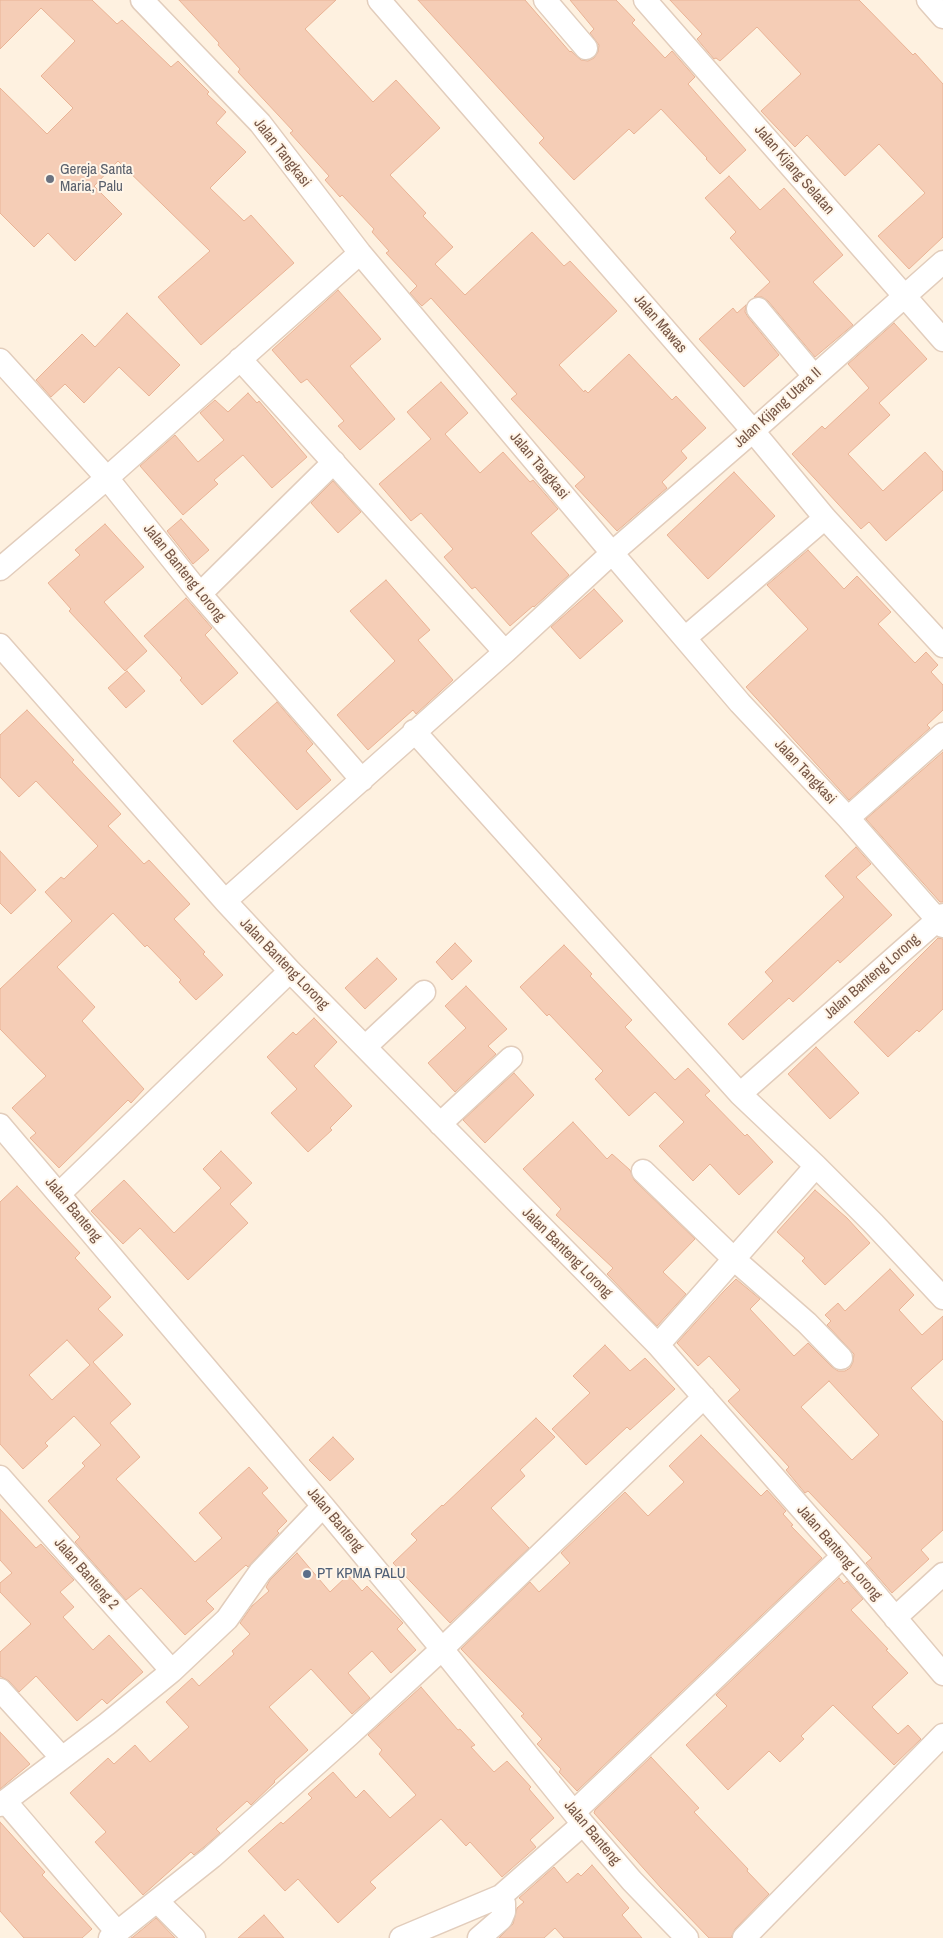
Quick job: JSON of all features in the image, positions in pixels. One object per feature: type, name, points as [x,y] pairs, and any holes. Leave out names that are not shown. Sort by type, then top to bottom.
[{"type":"street","name":"Jalan Tangkasi","points":[[142,0],[260,123],[360,253],[612,553],[740,702],[941,921]]},
{"type":"street","name":"Jalan Mawas","points":[[379,0],[753,431],[825,518],[943,646]]},
{"type":"street","points":[[545,0],[586,48]]},
{"type":"street","name":"Jalan Kijang Selatan","points":[[645,0],[943,340]]},
{"type":"street","points":[[928,0],[943,17]]},
{"type":"street","points":[[0,569],[107,478],[360,253]]},
{"type":"street","name":"Jalan Kijang Utara II","points":[[612,553],[943,262]]},
{"type":"street","points":[[758,309],[814,376]]},
{"type":"street","name":"Jalan Banteng Lorong","points":[[0,360],[107,478],[200,594],[362,780]]},
{"type":"street","points":[[240,360],[504,652]]},
{"type":"street","points":[[200,594],[334,462]]},
{"type":"street","points":[[685,638],[825,518]]},
{"type":"street","points":[[225,901],[362,780],[612,553]]},
{"type":"street","name":"Jalan Banteng Lorong","points":[[0,645],[225,901],[290,971],[658,1345],[843,1556],[943,1674]]},
{"type":"street","points":[[414,731],[740,1094],[873,1223],[943,1298]]},
{"type":"street","points":[[848,818],[943,734]]},
{"type":"street","name":"Jalan Banteng Lorong","points":[[740,1094],[941,921]]},
{"type":"street","points":[[59,1194],[290,971]]},
{"type":"street","points":[[364,1047],[424,992]]},
{"type":"street","points":[[440,1124],[510,1058]]},
{"type":"street","name":"Jalan Banteng","points":[[4,1138],[59,1194],[323,1506],[442,1649],[578,1818],[632,1881],[688,1938]]},
{"type":"street","points":[[658,1345],[816,1166]]},
{"type":"street","points":[[643,1171],[734,1260],[808,1323],[841,1358]]},
{"type":"street","points":[[323,1506],[260,1572],[227,1619],[172,1671],[107,1724],[3,1803],[113,1935],[157,1902],[234,1838],[349,1735],[442,1649],[704,1397]]},
{"type":"street","name":"Jalan Banteng 2","points":[[0,1476],[172,1671]]},
{"type":"street","points":[[401,1938],[500,1896],[843,1556]]},
{"type":"street","points":[[895,1618],[943,1574]]},
{"type":"street","points":[[0,1690],[62,1758]]},
{"type":"street","points":[[744,1938],[943,1735]]},
{"type":"street","points":[[479,1938],[501,1919],[504,1912],[504,1902],[500,1896]]},
{"type":"street","points":[[157,1902],[194,1938]]},
{"type":"building","points":[[0,0],[92,0],[117,24],[122,20],[171,67],[178,61],[226,112],[216,123],[246,152],[210,188],[244,221],[251,215],[294,263],[201,345],[158,297],[210,251],[118,161],[94,186],[122,214],[75,261],[48,233],[34,247],[0,213],[0,88],[47,134],[73,108],[41,76],[75,41],[41,8],[0,49]]},
{"type":"building","points":[[179,0],[336,0],[305,29],[373,102],[396,80],[440,128],[390,175],[426,213],[423,216],[453,247],[435,264],[465,295],[532,232],[564,266],[570,261],[617,311],[559,365],[584,392],[585,390],[588,393],[629,354],[672,400],[676,396],[706,428],[681,451],[687,458],[662,482],[667,488],[617,531],[575,486],[585,477],[511,399],[517,394],[431,298],[422,306],[410,293],[417,286],[386,253],[389,251],[372,232],[374,229],[325,180],[329,176],[290,133],[293,131],[238,72],[240,69],[218,45],[219,43]]},
{"type":"building","points":[[418,0],[525,0],[570,52],[581,60],[588,61],[594,58],[598,52],[599,45],[590,33],[594,29],[570,0],[616,0],[635,20],[632,23],[665,58],[672,51],[695,77],[688,84],[746,150],[720,174],[661,109],[634,134],[629,129],[574,180],[539,143],[544,138]]},
{"type":"building","points":[[670,0],[859,0],[913,55],[915,53],[943,84],[943,237],[909,269],[878,236],[925,193],[879,144],[845,176],[807,135],[795,147],[761,111],[801,74],[757,27],[720,61],[716,58],[714,59],[697,39],[702,34]]},
{"type":"building","points":[[729,176],[760,210],[784,188],[843,255],[813,282],[853,325],[815,357],[768,301],[762,297],[754,297],[770,282],[730,238],[736,232],[705,198]]},
{"type":"building","points":[[338,290],[381,339],[350,366],[395,419],[360,450],[338,426],[344,421],[307,379],[301,383],[272,350]]},
{"type":"building","points":[[746,305],[745,312],[748,317],[779,355],[744,387],[699,339],[733,308],[737,313]]},
{"type":"building","points":[[127,313],[180,365],[149,396],[119,367],[84,403],[65,384],[51,397],[36,380],[82,334],[95,347]]},
{"type":"building","points":[[894,323],[927,359],[879,403],[890,415],[848,454],[883,491],[925,452],[943,472],[943,490],[886,541],[869,522],[861,529],[792,454],[822,426],[825,429],[869,388],[848,364]]},
{"type":"building","points":[[441,382],[468,413],[445,434],[480,473],[503,452],[530,482],[533,480],[558,509],[531,533],[569,575],[510,626],[475,587],[472,589],[444,557],[453,549],[421,513],[411,521],[379,484],[431,439],[407,412]]},
{"type":"building","points":[[248,393],[257,403],[259,401],[307,457],[272,488],[243,455],[214,480],[218,484],[183,515],[140,466],[175,435],[198,462],[224,440],[200,413],[215,400],[228,412]]},
{"type":"building","points":[[734,472],[775,516],[708,579],[667,535]]},
{"type":"building","points":[[333,481],[361,512],[338,533],[311,503]]},
{"type":"building","points":[[181,519],[209,550],[193,564],[167,531]]},
{"type":"building","points":[[105,524],[144,567],[104,602],[147,651],[125,671],[69,611],[71,609],[48,583],[80,555],[75,550]]},
{"type":"building","points":[[808,550],[844,589],[857,576],[891,612],[878,624],[915,663],[926,652],[938,665],[931,672],[943,685],[943,710],[927,725],[930,728],[849,800],[746,687],[808,629],[767,585]]},
{"type":"building","points":[[386,580],[430,630],[418,640],[453,680],[416,714],[413,710],[368,750],[337,715],[395,661],[350,611]]},
{"type":"building","points":[[594,589],[623,621],[580,659],[551,627]]},
{"type":"building","points":[[186,598],[212,628],[205,635],[238,673],[202,705],[180,680],[182,678],[144,636]]},
{"type":"building","points":[[127,671],[145,691],[126,708],[108,688]]},
{"type":"building","points":[[277,702],[313,744],[306,751],[331,780],[297,810],[233,741]]},
{"type":"building","points":[[27,710],[121,814],[108,826],[144,864],[149,860],[190,904],[174,919],[205,952],[203,954],[223,975],[196,1000],[179,982],[181,980],[147,945],[145,947],[113,913],[57,967],[95,1007],[82,1021],[144,1089],[131,1103],[128,1100],[59,1168],[30,1138],[36,1133],[12,1108],[46,1076],[0,1029],[0,989],[72,921],[45,892],[61,877],[64,879],[98,846],[36,781],[19,797],[0,777],[0,735]]},
{"type":"building","points":[[943,752],[943,902],[940,902],[866,819]]},
{"type":"building","points":[[856,847],[871,864],[856,877],[892,915],[840,963],[838,960],[793,1002],[789,998],[743,1040],[728,1024],[773,981],[765,972],[844,897],[825,876]]},
{"type":"building","points":[[0,851],[36,890],[11,914],[0,903]]},
{"type":"building","points":[[938,938],[943,939],[943,1009],[919,1032],[917,1030],[888,1057],[854,1022]]},
{"type":"building","points":[[455,943],[472,961],[452,980],[436,962]]},
{"type":"building","points":[[564,945],[592,974],[590,976],[632,1020],[625,1027],[675,1080],[688,1068],[710,1091],[705,1095],[745,1136],[747,1134],[773,1162],[739,1195],[710,1164],[693,1181],[659,1146],[684,1122],[655,1092],[629,1116],[595,1079],[603,1071],[549,1014],[547,1016],[520,987]]},
{"type":"building","points":[[377,958],[397,979],[365,1009],[345,988]]},
{"type":"building","points":[[466,986],[507,1029],[488,1046],[496,1054],[455,1092],[428,1063],[466,1028],[445,1006]]},
{"type":"building","points":[[314,1018],[337,1042],[314,1066],[352,1106],[330,1128],[332,1130],[308,1152],[271,1113],[297,1089],[267,1057],[293,1032],[296,1035]]},
{"type":"building","points":[[816,1047],[859,1093],[830,1119],[788,1074]]},
{"type":"building","points":[[514,1073],[534,1095],[485,1143],[463,1120]]},
{"type":"building","points":[[573,1122],[607,1159],[612,1154],[630,1170],[634,1180],[695,1239],[663,1272],[686,1294],[657,1326],[607,1274],[613,1268],[556,1215],[561,1209],[523,1169]]},
{"type":"building","points":[[221,1151],[252,1183],[230,1204],[248,1223],[188,1280],[140,1228],[123,1244],[91,1211],[124,1180],[174,1233],[221,1188],[203,1169]]},
{"type":"building","points":[[17,1186],[80,1253],[75,1258],[111,1297],[98,1309],[123,1335],[93,1362],[131,1404],[110,1423],[140,1457],[116,1479],[195,1562],[222,1538],[199,1513],[249,1467],[268,1488],[262,1493],[287,1521],[277,1531],[279,1533],[248,1567],[246,1565],[206,1601],[214,1609],[185,1635],[141,1588],[126,1600],[75,1542],[80,1537],[48,1501],[85,1466],[82,1463],[101,1445],[74,1416],[45,1443],[48,1446],[23,1469],[0,1444],[0,1202]],"holes":[[[67,1340],[90,1365],[52,1400],[29,1375]]]},
{"type":"building","points":[[815,1190],[847,1218],[870,1243],[825,1285],[802,1261],[805,1258],[777,1232]]},
{"type":"building","points":[[890,1269],[914,1295],[899,1310],[922,1335],[943,1316],[943,1359],[911,1388],[943,1422],[943,1530],[921,1550],[929,1559],[892,1593],[866,1563],[872,1558],[808,1491],[805,1493],[786,1470],[789,1467],[728,1401],[740,1390],[709,1356],[698,1366],[677,1343],[736,1279],[760,1299],[750,1309],[794,1356],[808,1343],[832,1367],[838,1371],[845,1371],[850,1368],[854,1354],[827,1325],[831,1321],[825,1315],[838,1303],[845,1311]],"holes":[[[829,1381],[879,1435],[852,1460],[801,1407]]]},
{"type":"building","points":[[605,1345],[630,1371],[645,1358],[675,1389],[630,1430],[627,1427],[586,1465],[552,1429],[590,1393],[573,1376]]},
{"type":"building","points":[[536,1418],[555,1437],[520,1470],[525,1476],[491,1508],[529,1548],[450,1623],[393,1563],[417,1540],[411,1534]]},
{"type":"building","points":[[701,1435],[761,1496],[767,1490],[786,1511],[783,1514],[793,1525],[791,1526],[822,1558],[577,1791],[559,1772],[561,1769],[537,1744],[542,1739],[521,1716],[524,1714],[461,1649],[530,1582],[539,1592],[570,1563],[561,1553],[625,1492],[648,1516],[684,1482],[669,1466]]},
{"type":"building","points":[[333,1437],[354,1459],[330,1481],[309,1460]]},
{"type":"building","points":[[0,1509],[36,1548],[41,1544],[74,1580],[60,1592],[74,1607],[63,1617],[93,1650],[109,1635],[143,1672],[107,1704],[102,1699],[77,1721],[36,1676],[19,1692],[9,1681],[0,1676],[0,1652],[31,1624],[0,1592],[0,1583],[12,1573],[0,1560]]},
{"type":"building","points":[[297,1553],[330,1592],[348,1575],[362,1591],[367,1586],[403,1623],[397,1629],[416,1650],[391,1673],[372,1651],[348,1673],[370,1698],[352,1714],[311,1669],[269,1707],[308,1750],[251,1805],[247,1801],[216,1829],[220,1833],[194,1855],[191,1852],[143,1895],[95,1842],[106,1832],[70,1793],[108,1758],[114,1764],[135,1745],[150,1762],[189,1727],[166,1702],[192,1678],[199,1686],[234,1654],[232,1651],[250,1634],[240,1623],[252,1606],[269,1591],[266,1587],[270,1580]]},
{"type":"building","points":[[839,1578],[844,1584],[847,1581],[863,1599],[851,1610],[908,1673],[872,1707],[898,1734],[908,1725],[921,1739],[894,1765],[833,1705],[801,1736],[804,1739],[780,1762],[769,1751],[728,1790],[686,1745],[727,1706],[716,1695]]},
{"type":"building","points":[[421,1687],[458,1730],[460,1729],[475,1745],[471,1747],[494,1772],[507,1761],[531,1787],[529,1789],[554,1818],[530,1840],[536,1847],[502,1877],[470,1842],[466,1846],[441,1819],[370,1882],[376,1888],[338,1923],[298,1879],[285,1891],[248,1851],[281,1822],[283,1824],[312,1798],[308,1794],[333,1772],[356,1798],[364,1790],[390,1818],[416,1795],[379,1754],[382,1750],[368,1735]]},
{"type":"building","points":[[0,1732],[30,1764],[0,1789]]},
{"type":"building","points":[[651,1757],[699,1808],[694,1812],[769,1894],[735,1929],[731,1938],[709,1938],[594,1813]]},
{"type":"building","points":[[0,1822],[45,1872],[42,1875],[92,1929],[82,1938],[24,1938],[0,1911]]},
{"type":"building","points":[[592,1865],[629,1908],[622,1915],[642,1938],[564,1938],[555,1928],[544,1938],[499,1938],[513,1924],[517,1908],[524,1902],[519,1898],[554,1867],[567,1883],[578,1873],[581,1876]]},
{"type":"building","points":[[264,1915],[284,1938],[238,1938]]},
{"type":"building","points":[[156,1918],[175,1938],[131,1938],[133,1937]]},
{"type":"place","name":"Gereja Santa Maria, Palu","points":[[50,179]]},
{"type":"place","name":"PT KPMA PALU","points":[[307,1574]]}]
